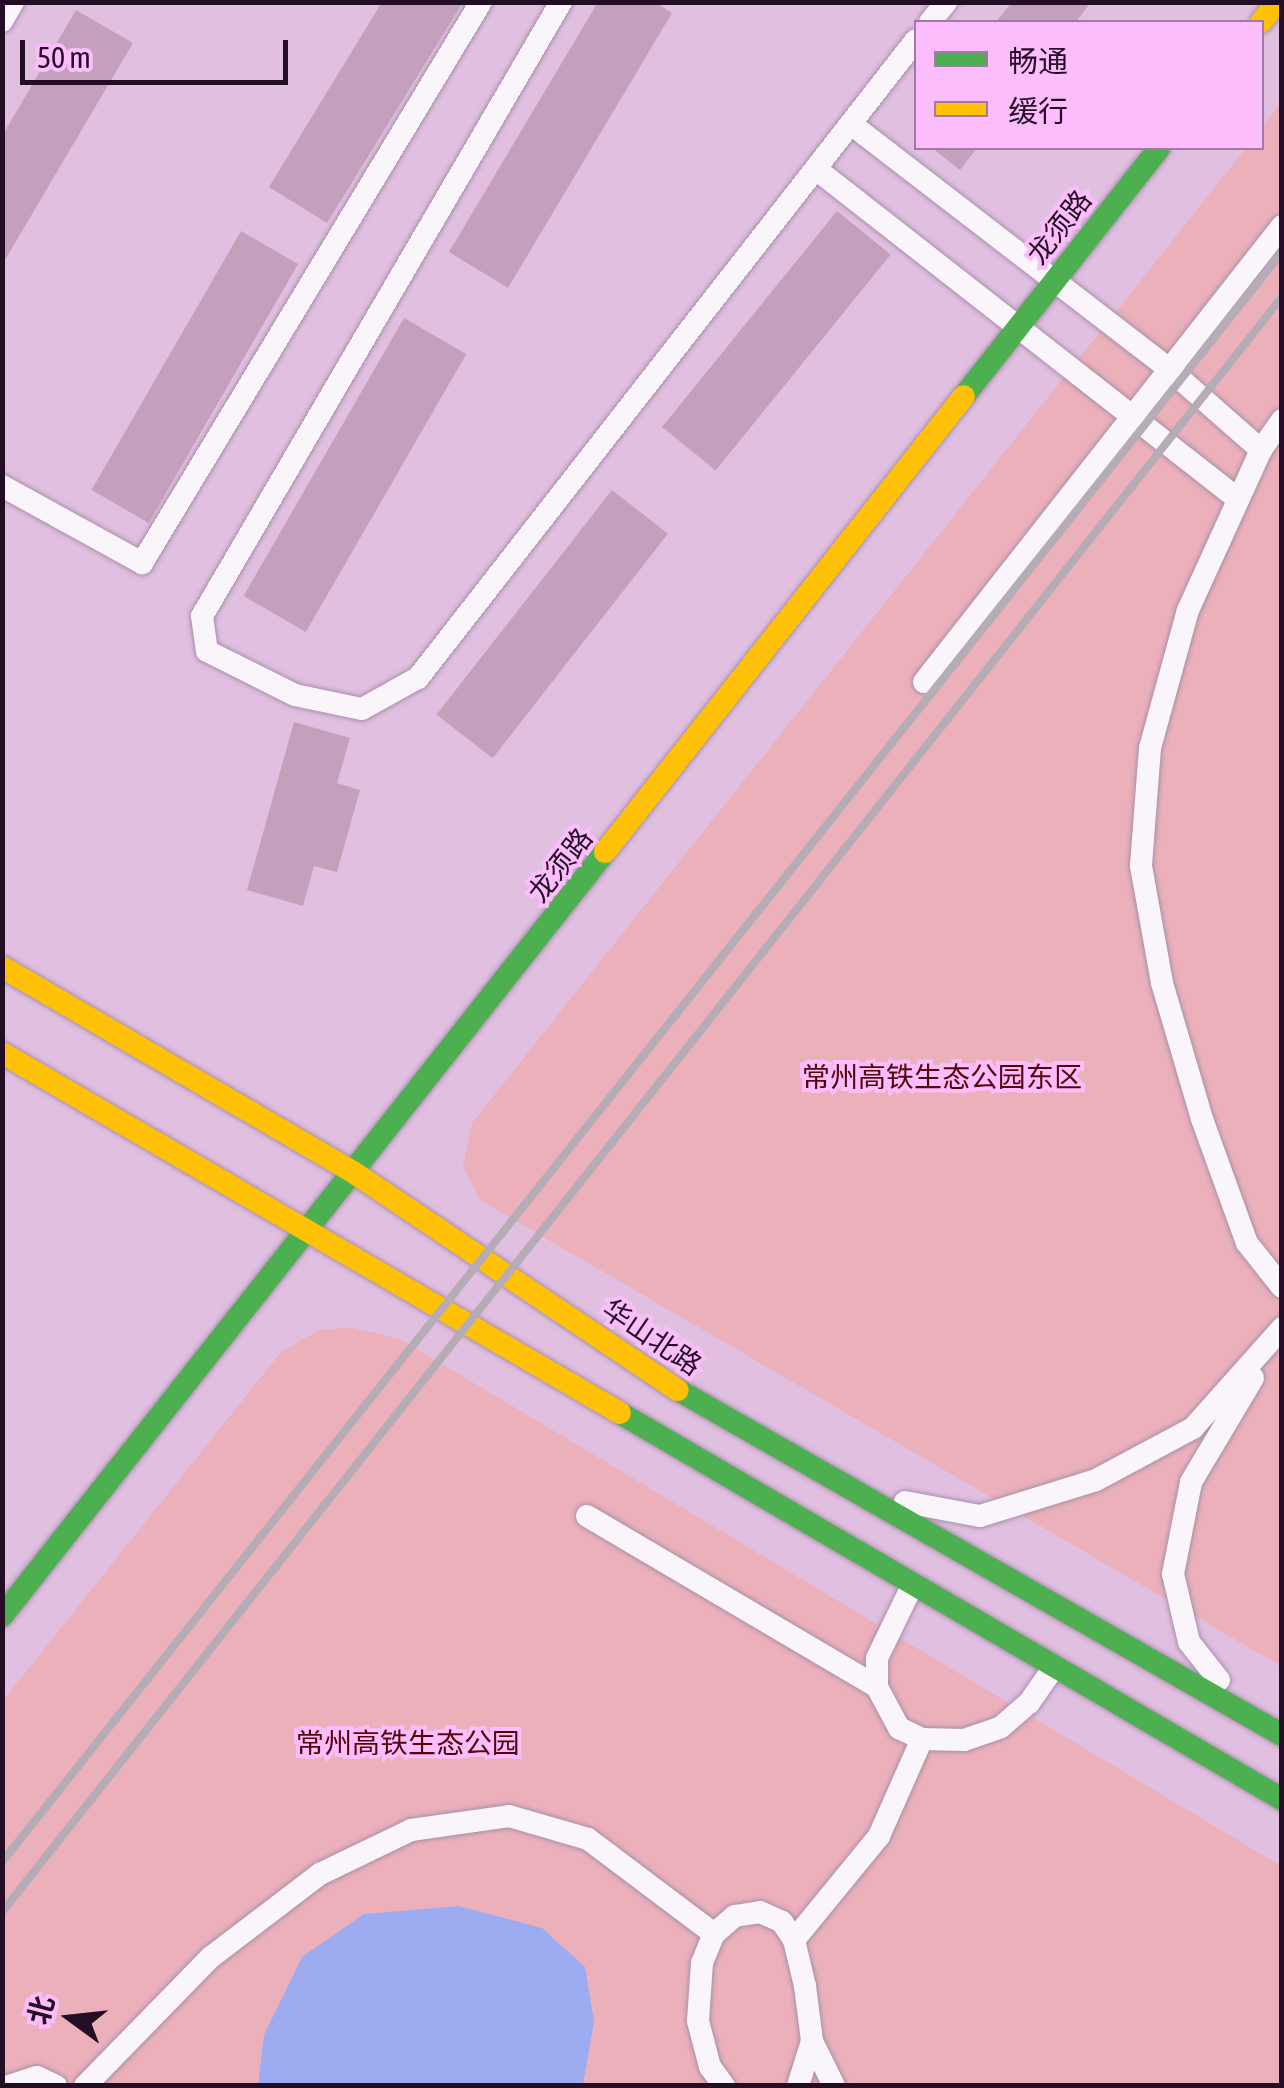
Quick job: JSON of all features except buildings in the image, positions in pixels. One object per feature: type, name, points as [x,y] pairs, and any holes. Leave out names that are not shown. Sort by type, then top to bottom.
[{"type":"main road","name":"龙须路","points":[[2,1616],[1157,150]]},
{"type":"main road","name":"华山北路","points":[[2,967],[353,1172],[715,1415],[1282,1735]]},
{"type":"main road","points":[[2,1052],[1282,1799]]},
{"type":"lane","points":[[2,21],[13,2]]},
{"type":"lane","points":[[2,486],[142,564],[481,2]]},
{"type":"lane","points":[[561,2],[202,616],[207,651],[294,695],[362,709],[418,678],[914,43]]},
{"type":"lane","points":[[851,124],[1169,370],[1262,450]]},
{"type":"lane","points":[[816,169],[1238,500]]},
{"type":"lane","points":[[924,682],[1282,226]]},
{"type":"lane","points":[[1282,420],[1262,450],[1188,610],[1150,748],[1141,866],[1162,983],[1202,1118],[1247,1243],[1282,1287]]},
{"type":"lane","points":[[851,1492],[980,1516],[1096,1480],[1193,1428],[1282,1331]]},
{"type":"lane","points":[[1245,1714],[1189,1642],[1173,1574],[1192,1482],[1282,1331]]},
{"type":"lane","points":[[586,1516],[877,1687]]},
{"type":"lane","points":[[912,1584],[877,1658],[877,1687],[898,1728],[922,1739],[964,1740],[1000,1727],[1028,1703],[1054,1667]]},
{"type":"lane","points":[[794,1940],[879,1836],[922,1739]]},
{"type":"lane","points":[[85,2086],[211,1957],[320,1874],[411,1830],[508,1816],[588,1838],[714,1934]]},
{"type":"lane","points":[[712,2079],[698,1989],[714,1934],[735,1916],[760,1912],[782,1922],[794,1940],[812,2041],[834,2086]]},
{"type":"lane","points":[[798,2086],[812,2041]]},
{"type":"lane","points":[[9,2086],[36,2077],[56,2086]]},
{"type":"green space","name":"常州高铁生态公园东区","points":[[1281,103],[1281,1666],[480,1200],[463,1167],[472,1123],[1244,150],[1264,150],[1264,125]]},
{"type":"green space","name":"常州高铁生态公园","points":[[353,1328],[400,1339],[1281,1866],[1281,2085],[3,2085],[2,1702],[281,1352],[321,1329]]},
{"type":"water","points":[[458,1906],[542,1928],[585,1967],[594,2021],[583,2085],[258,2085],[264,2035],[302,1957],[364,1914]]},
{"type":"railway","points":[[2,1862],[1282,252]]},
{"type":"railway","points":[[2,1912],[1282,297]]},
{"type":"traffic: fast","points":[[964,396],[1157,150]]},
{"type":"traffic: fast","points":[[2,1616],[605,852]]},
{"type":"traffic: fast","points":[[678,1390],[1282,1735]]},
{"type":"traffic: fast","points":[[620,1413],[1282,1799]]},
{"type":"traffic: slow","points":[[1263,20],[1277,2]]},
{"type":"traffic: slow","points":[[605,852],[964,396]]},
{"type":"traffic: slow","points":[[2,967],[353,1172],[678,1390]]},
{"type":"traffic: slow","points":[[2,1053],[620,1413]]}]
